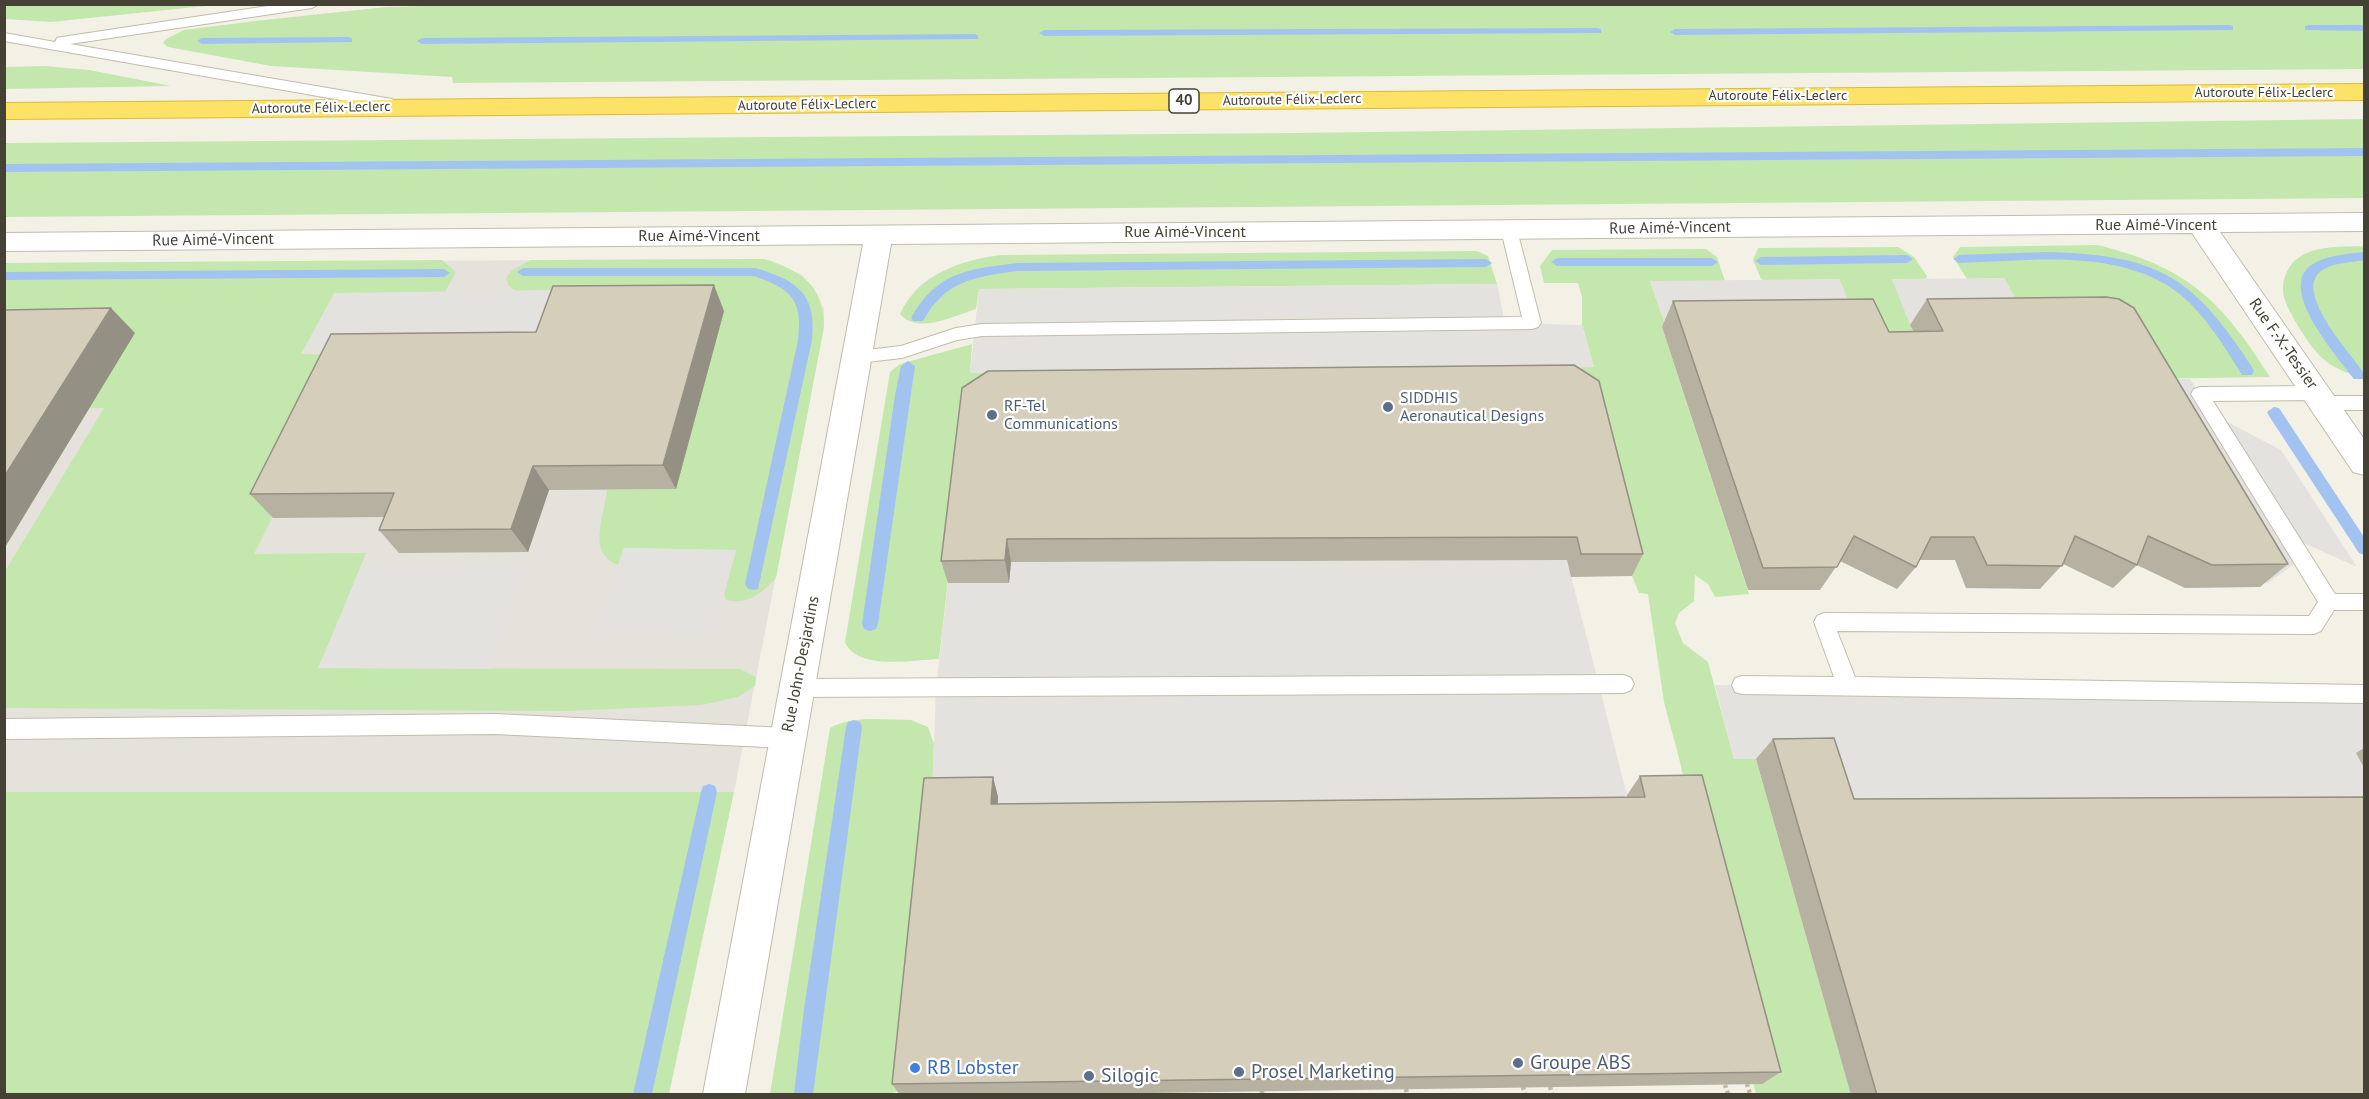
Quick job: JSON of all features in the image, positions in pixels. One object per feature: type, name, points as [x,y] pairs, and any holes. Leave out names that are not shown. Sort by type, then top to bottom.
[{"type":"highway","name":"Autoroute Félix-Leclerc","points":[[4,111],[2364,92]]},
{"type":"street","name":"Rue Aimé-Vincent","points":[[4,242],[2364,222]]},
{"type":"street","name":"Rue F.-X.-Tessier","points":[[2201,225],[2364,463]]},
{"type":"street","name":"Rue John-Desjardins","points":[[724,1095],[879,234]]},
{"type":"lane","points":[[4,50],[312,4]]},
{"type":"lane","points":[[4,36],[408,107]]},
{"type":"lane","points":[[858,357],[902,352],[956,334],[981,330],[1532,323],[1509,230]]},
{"type":"lane","points":[[2329,602],[2200,394],[2320,398],[2364,403]]},
{"type":"lane","points":[[2329,602],[2364,602]]},
{"type":"lane","points":[[1848,687],[1824,622],[2314,625],[2329,602]]},
{"type":"lane","points":[[796,688],[1624,684]]},
{"type":"lane","points":[[1742,685],[2364,694]]},
{"type":"lane","points":[[4,729],[495,724],[787,738]]},
{"type":"path","points":[[1747,1084],[1750,1095]]},
{"type":"path","points":[[1725,1085],[1728,1095]]},
{"type":"path","points":[[1523,1087],[1525,1095]]},
{"type":"path","points":[[1550,1087],[1552,1095]]},
{"type":"shaded area","points":[[765,259],[802,275],[814,289],[824,309],[824,327],[734,792],[5,792],[4,263]]},
{"type":"shaded area","points":[[2004,278],[2029,323],[1910,325],[1892,279]]},
{"type":"shaded area","points":[[1839,279],[1858,324],[1666,327],[1650,281]]},
{"type":"shaded area","points":[[1497,284],[1505,323],[1582,325],[1594,367],[970,373],[979,289]]},
{"type":"shaded area","points":[[560,290],[538,348],[305,348],[334,293]]},
{"type":"shaded area","points":[[2145,379],[2190,379],[2214,415],[2281,450],[2357,567],[2288,536],[2302,558],[2267,584]]},
{"type":"shaded area","points":[[624,548],[736,550],[713,636],[595,634]]},
{"type":"shaded area","points":[[1567,560],[1632,815],[997,823],[998,797],[932,797],[936,688],[948,583],[1009,583],[1011,562]]},
{"type":"shaded area","points":[[526,563],[490,669],[318,668],[361,567]]},
{"type":"shaded area","points":[[1715,685],[2364,694],[2364,753],[2356,753],[2364,768],[2364,816],[1835,818],[1816,759],[1734,759]]},
{"type":"green space","points":[[5,4],[215,5],[51,22],[5,19]]},
{"type":"green space","points":[[491,4],[2364,4],[2364,69],[453,83],[452,77],[271,66],[168,47],[163,43],[166,39],[184,30],[255,21],[386,7]]},
{"type":"green space","points":[[44,66],[89,70],[171,86],[5,89],[5,67]]},
{"type":"green space","points":[[2364,119],[2364,198],[4,217],[5,143],[1295,133]]},
{"type":"green space","points":[[2097,245],[2156,264],[2199,290],[2235,327],[2270,377],[2139,379],[2029,323],[2004,278],[1967,279],[1953,257],[1960,247]]},
{"type":"green space","points":[[2364,246],[2364,375],[2359,375],[2336,368],[2317,353],[2292,316],[2284,298],[2283,286],[2290,267],[2308,252],[2332,247]]},
{"type":"green space","points":[[1898,247],[1914,257],[1927,276],[1926,279],[1892,279],[1926,357],[1858,324],[1839,279],[1765,281],[1761,279],[1753,260],[1758,248]]},
{"type":"green space","points":[[1706,249],[1717,257],[1725,281],[1650,281],[1666,327],[1662,327],[1749,594],[1715,597],[1708,584],[1695,575],[1694,601],[1679,613],[1675,623],[1683,643],[1708,662],[1734,759],[1756,759],[1851,1094],[1756,1094],[1679,758],[1664,702],[1648,594],[1639,593],[1632,576],[1589,406],[1548,368],[1594,367],[1582,325],[1582,297],[1578,283],[1544,283],[1540,266],[1552,250]]},
{"type":"green space","points":[[1477,251],[1488,256],[1497,284],[979,289],[976,309],[947,319],[916,323],[900,314],[918,289],[942,271],[971,261],[1002,255]]},
{"type":"green space","points":[[765,259],[799,275],[815,290],[820,300],[824,327],[776,578],[754,596],[734,601],[726,600],[724,594],[736,550],[624,548],[618,565],[602,552],[600,532],[607,490],[676,489],[560,290],[515,291],[508,285],[506,278],[512,270],[531,260]]},
{"type":"green space","points":[[442,260],[456,272],[445,292],[334,294],[301,354],[352,355],[254,554],[366,553],[319,668],[740,669],[756,677],[755,686],[738,697],[701,705],[566,711],[5,708],[4,573],[104,408],[90,408],[5,336],[5,263]]},
{"type":"green space","points":[[972,344],[970,373],[997,373],[967,413],[939,659],[887,662],[861,657],[851,651],[845,642],[890,372],[900,364]]},
{"type":"green space","points":[[911,720],[928,727],[934,744],[932,797],[901,1092],[893,1094],[770,1094],[830,728],[848,721]]},
{"type":"green space","points":[[5,792],[734,792],[669,1094],[5,1094]]},
{"type":"building","points":[[714,285],[663,465],[533,466],[511,529],[379,530],[394,493],[250,494],[331,334],[536,332],[553,286]]},
{"type":"building","points":[[2106,297],[2119,299],[2134,308],[2288,564],[2212,565],[2148,536],[2137,565],[2075,536],[2062,566],[1987,565],[1974,537],[1931,537],[1916,567],[1854,536],[1837,567],[1763,568],[1673,301],[1873,299],[1889,332],[1943,331],[1927,299]]},
{"type":"building","points":[[111,308],[4,477],[4,310]]},
{"type":"building","points":[[1574,365],[1599,381],[1643,554],[1581,554],[1577,537],[1007,539],[1005,560],[941,561],[962,388],[988,371]]},
{"type":"building","points":[[1834,738],[1854,799],[2364,797],[2364,1095],[1877,1095],[1773,739]]},
{"type":"building","points":[[1702,775],[1781,1072],[892,1084],[924,778],[993,777],[991,804],[1645,797],[1640,776]]},
{"type":"waterway","points":[[1675,32],[2229,28]]},
{"type":"waterway","points":[[2309,28],[2364,28]]},
{"type":"waterway","points":[[1044,33],[1597,31]]},
{"type":"waterway","points":[[422,41],[974,37]]},
{"type":"waterway","points":[[202,41],[348,40]]},
{"type":"waterway","points":[[4,168],[2364,152]]},
{"type":"waterway","points":[[2359,375],[2317,318],[2309,300],[2306,284],[2313,270],[2332,261],[2364,256]]},
{"type":"waterway","points":[[1959,259],[2076,257],[2135,266],[2162,277],[2185,292],[2227,340],[2247,371]]},
{"type":"waterway","points":[[1761,261],[1907,259]]},
{"type":"waterway","points":[[1557,262],[1712,262]]},
{"type":"waterway","points":[[918,318],[935,293],[947,284],[973,274],[1018,267],[1486,263]]},
{"type":"waterway","points":[[523,272],[755,272],[781,282],[798,294],[806,313],[805,340],[753,584]]},
{"type":"waterway","points":[[4,276],[444,273]]},
{"type":"waterway","points":[[870,624],[908,366]]},
{"type":"waterway","points":[[2274,412],[2364,549]]},
{"type":"waterway","points":[[730,688],[731,682]]},
{"type":"waterway","points":[[803,1094],[854,727]]},
{"type":"waterway","points":[[642,1094],[709,792]]},
{"type":"place","name":"SIDDHIS Aeronautical Designs","points":[[1388,407]]},
{"type":"place","name":"RF-Tel Communications","points":[[992,415]]},
{"type":"place","name":"Groupe ABS","points":[[1518,1063]]},
{"type":"place","name":"RB Lobster","points":[[915,1068]]},
{"type":"place","name":"Prosel Marketing","points":[[1239,1072]]},
{"type":"place","name":"Silogic","points":[[1089,1076]]}]
